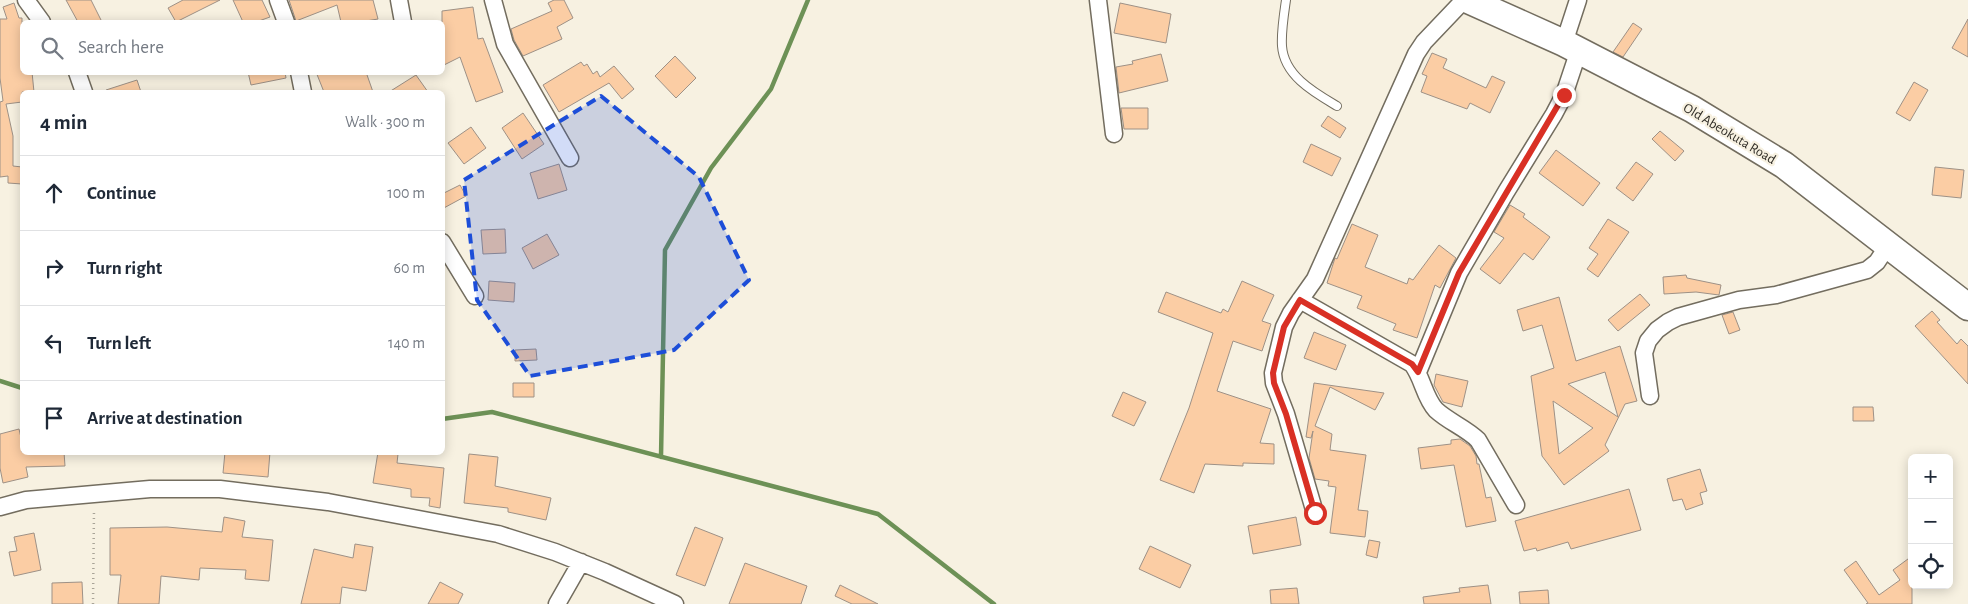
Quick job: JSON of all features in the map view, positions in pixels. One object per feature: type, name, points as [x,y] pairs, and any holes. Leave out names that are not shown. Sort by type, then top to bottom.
[{"type":"highway","name":"Old Abeokuta Road","points":[[1466,0],[1571,46],[1692,109],[1784,165],[1889,244],[1968,307]]},
{"type":"street","points":[[26,0],[41,20]]},
{"type":"street","points":[[278,0],[285,20]]},
{"type":"street","points":[[399,0],[403,20]]},
{"type":"street","points":[[493,0],[505,44],[570,158]]},
{"type":"street","points":[[1098,0],[1114,134]]},
{"type":"street","points":[[1315,513],[1286,414],[1274,383],[1273,373],[1284,327],[1300,300],[1315,280],[1416,54],[1424,42],[1466,0]]},
{"type":"street","points":[[1418,372],[1459,273],[1564,95],[1578,0]]},
{"type":"street","points":[[78,75],[83,90]]},
{"type":"street","points":[[299,75],[302,90]]},
{"type":"street","points":[[1650,396],[1644,353],[1648,342],[1657,330],[1668,322],[1678,317],[1739,300],[1776,296],[1867,270],[1877,262],[1889,244]]},
{"type":"street","points":[[445,247],[475,296]]},
{"type":"street","points":[[1300,300],[1412,364],[1418,372],[1423,388],[1435,409],[1470,432],[1478,440],[1516,505]]},
{"type":"street","points":[[0,507],[26,500],[95,492],[150,489],[220,490],[328,502],[498,534],[581,562],[675,604]]},
{"type":"street","points":[[557,604],[581,562]]},
{"type":"lane","points":[[1286,0],[1282,47],[1290,71],[1313,91],[1337,106]]},
{"type":"path","points":[[94,604],[95,492]]},
{"type":"highlighted area","points":[[601,96],[699,177],[749,280],[674,350],[530,376],[477,300],[464,180]]},
{"type":"building","points":[[66,0],[91,0],[101,20],[77,20]]},
{"type":"building","points":[[183,0],[220,0],[180,20],[175,20],[168,8]]},
{"type":"building","points":[[233,0],[262,0],[270,17],[262,20],[242,20]]},
{"type":"building","points":[[289,0],[373,0],[378,19],[341,20],[337,5],[296,20]]},
{"type":"building","points":[[554,0],[564,0],[573,18],[557,27],[562,39],[523,56],[514,40],[511,29],[552,11],[548,3]]},
{"type":"building","points":[[14,3],[19,18],[22,18],[20,20],[20,75],[32,75],[34,90],[20,90],[20,102],[6,104],[13,136],[13,166],[20,167],[20,184],[8,183],[8,176],[0,177],[0,102],[3,101],[0,78],[0,19],[7,19],[3,7]]},
{"type":"building","points":[[1120,3],[1171,14],[1166,43],[1114,33]]},
{"type":"building","points":[[473,7],[478,39],[483,38],[503,92],[476,102],[460,57],[445,64],[445,20],[442,20],[442,11]]},
{"type":"building","points":[[1968,19],[1968,57],[1952,48]]},
{"type":"building","points":[[1633,23],[1642,29],[1623,57],[1613,52]]},
{"type":"building","points":[[1432,53],[1447,59],[1443,68],[1486,88],[1492,76],[1505,82],[1490,113],[1470,103],[1467,109],[1421,92],[1427,76],[1422,74]]},
{"type":"building","points":[[1161,54],[1168,81],[1119,93],[1116,67],[1133,64],[1132,61]]},
{"type":"building","points":[[675,56],[696,78],[676,98],[655,76]]},
{"type":"building","points":[[581,62],[584,66],[587,64],[593,74],[597,71],[600,77],[614,66],[634,89],[622,99],[609,83],[559,112],[543,85]]},
{"type":"building","points":[[249,75],[286,75],[286,78],[251,85]]},
{"type":"building","points":[[317,75],[367,75],[372,90],[323,90]]},
{"type":"building","points":[[416,75],[427,90],[392,90]]},
{"type":"building","points":[[137,80],[140,90],[106,90]]},
{"type":"building","points":[[1914,82],[1928,90],[1910,121],[1896,113]]},
{"type":"building","points":[[1121,108],[1148,108],[1148,129],[1124,129]]},
{"type":"building","points":[[523,113],[544,144],[522,159],[502,128]]},
{"type":"building","points":[[1328,116],[1346,128],[1340,138],[1321,126]]},
{"type":"building","points":[[471,127],[486,148],[464,164],[448,143]]},
{"type":"building","points":[[1660,131],[1684,151],[1675,161],[1652,139]]},
{"type":"building","points":[[1311,144],[1341,158],[1332,176],[1303,162]]},
{"type":"building","points":[[1556,150],[1600,183],[1583,206],[1539,173]]},
{"type":"building","points":[[1636,162],[1653,174],[1633,201],[1616,188]]},
{"type":"building","points":[[559,164],[567,190],[538,199],[530,173]]},
{"type":"building","points":[[1935,167],[1964,170],[1961,198],[1932,195]]},
{"type":"building","points":[[460,185],[466,196],[445,207],[445,192]]},
{"type":"building","points":[[1510,205],[1525,214],[1523,217],[1550,237],[1533,260],[1524,253],[1500,284],[1480,269],[1504,238],[1494,232]]},
{"type":"building","points":[[1608,219],[1629,232],[1598,277],[1587,269],[1598,254],[1589,248]]},
{"type":"building","points":[[1352,224],[1378,235],[1365,267],[1407,284],[1409,278],[1413,280],[1439,245],[1456,258],[1440,288],[1435,285],[1417,338],[1393,330],[1396,324],[1357,308],[1362,296],[1327,283],[1335,258],[1337,259]]},
{"type":"building","points":[[505,229],[506,253],[483,254],[481,230]]},
{"type":"building","points":[[547,234],[559,255],[533,269],[522,248]]},
{"type":"building","points":[[1686,275],[1687,278],[1721,285],[1719,295],[1696,292],[1664,294],[1663,277]]},
{"type":"building","points":[[489,281],[515,283],[514,302],[488,300]]},
{"type":"building","points":[[1242,281],[1274,295],[1262,321],[1271,324],[1262,351],[1233,341],[1217,391],[1271,409],[1260,443],[1274,444],[1274,464],[1243,463],[1243,466],[1205,464],[1194,493],[1160,480],[1189,408],[1213,333],[1158,312],[1166,292],[1221,313],[1223,309],[1228,312]]},
{"type":"building","points":[[1640,294],[1650,305],[1618,331],[1608,320]]},
{"type":"building","points":[[1559,297],[1576,361],[1620,346],[1637,401],[1625,404],[1605,445],[1609,451],[1564,485],[1542,456],[1531,376],[1554,368],[1542,325],[1523,331],[1517,310]],"holes":[[[1605,372],[1618,417],[1568,384]],[[1553,401],[1593,428],[1559,454]]]},
{"type":"building","points":[[1932,311],[1940,320],[1937,322],[1957,344],[1961,339],[1968,346],[1968,384],[1915,326]]},
{"type":"building","points":[[1733,312],[1740,330],[1729,334],[1722,315]]},
{"type":"building","points":[[1314,332],[1346,345],[1336,370],[1304,358]]},
{"type":"building","points":[[536,349],[537,360],[515,361],[515,350]]},
{"type":"building","points":[[1436,374],[1468,381],[1462,407],[1443,402],[1434,385]]},
{"type":"building","points":[[513,383],[534,383],[534,397],[513,397]]},
{"type":"building","points":[[1314,383],[1384,393],[1375,410],[1330,387],[1315,426],[1332,434],[1330,450],[1366,455],[1358,510],[1368,511],[1365,537],[1330,533],[1336,487],[1328,486],[1329,481],[1315,479],[1309,458],[1313,431],[1311,438],[1306,437]]},
{"type":"building","points":[[1123,392],[1146,402],[1134,426],[1112,416]]},
{"type":"building","points":[[1853,407],[1873,407],[1874,421],[1853,421]]},
{"type":"building","points":[[19,429],[20,455],[64,455],[65,466],[26,467],[28,477],[3,483],[0,468],[0,434]]},
{"type":"building","points":[[1460,439],[1470,446],[1476,456],[1486,498],[1491,497],[1496,521],[1466,527],[1454,465],[1421,469],[1418,448],[1451,444],[1451,440]]},
{"type":"building","points":[[469,454],[498,457],[495,486],[551,498],[546,520],[508,512],[508,508],[464,503]]},
{"type":"building","points":[[225,455],[270,455],[268,477],[223,473]]},
{"type":"building","points":[[378,455],[398,455],[397,463],[444,468],[440,508],[429,506],[430,498],[411,497],[411,489],[373,483]]},
{"type":"building","points":[[1700,469],[1707,491],[1700,493],[1703,504],[1686,510],[1682,499],[1673,501],[1667,479]]},
{"type":"building","points":[[1629,489],[1641,530],[1571,549],[1568,542],[1537,551],[1536,548],[1524,551],[1515,521]]},
{"type":"building","points":[[224,517],[245,521],[242,537],[273,540],[269,581],[245,579],[246,570],[200,568],[199,580],[161,576],[159,604],[118,604],[121,575],[110,575],[110,528],[167,527],[222,532]]},
{"type":"building","points":[[1296,517],[1301,545],[1253,554],[1248,526]]},
{"type":"building","points":[[695,527],[723,538],[705,586],[676,575]]},
{"type":"building","points":[[34,533],[41,570],[14,576],[9,552],[17,551],[14,537]]},
{"type":"building","points":[[1369,540],[1380,542],[1377,558],[1366,555]]},
{"type":"building","points":[[355,544],[373,547],[366,591],[342,587],[340,604],[301,604],[314,549],[353,558]]},
{"type":"building","points":[[1150,546],[1191,565],[1180,588],[1139,569]]},
{"type":"building","points":[[1908,559],[1908,589],[1912,589],[1912,604],[1866,604],[1868,603],[1844,570],[1856,561],[1879,595],[1900,580],[1893,570]]},
{"type":"building","points":[[745,563],[807,586],[801,604],[729,604]]},
{"type":"building","points":[[82,582],[83,604],[52,604],[52,583]]},
{"type":"building","points":[[440,582],[463,594],[458,604],[428,604]]},
{"type":"building","points":[[840,585],[878,604],[852,604],[835,596]]},
{"type":"building","points":[[1488,585],[1491,604],[1424,604],[1423,597],[1460,592],[1459,588]]},
{"type":"building","points":[[1297,588],[1299,604],[1271,604],[1270,590]]},
{"type":"building","points":[[1548,590],[1549,604],[1520,604],[1519,592]]},
{"type":"waterway","points":[[661,457],[665,250],[711,168],[771,89],[808,0]]},
{"type":"waterway","points":[[0,381],[20,387]]},
{"type":"waterway","points":[[445,419],[492,412],[878,514],[994,604]]},
{"type":"route","points":[[1315,513],[1286,414],[1274,383],[1273,373],[1284,327],[1291,313],[1300,300],[1412,364],[1418,372],[1459,273],[1564,95]]}]
